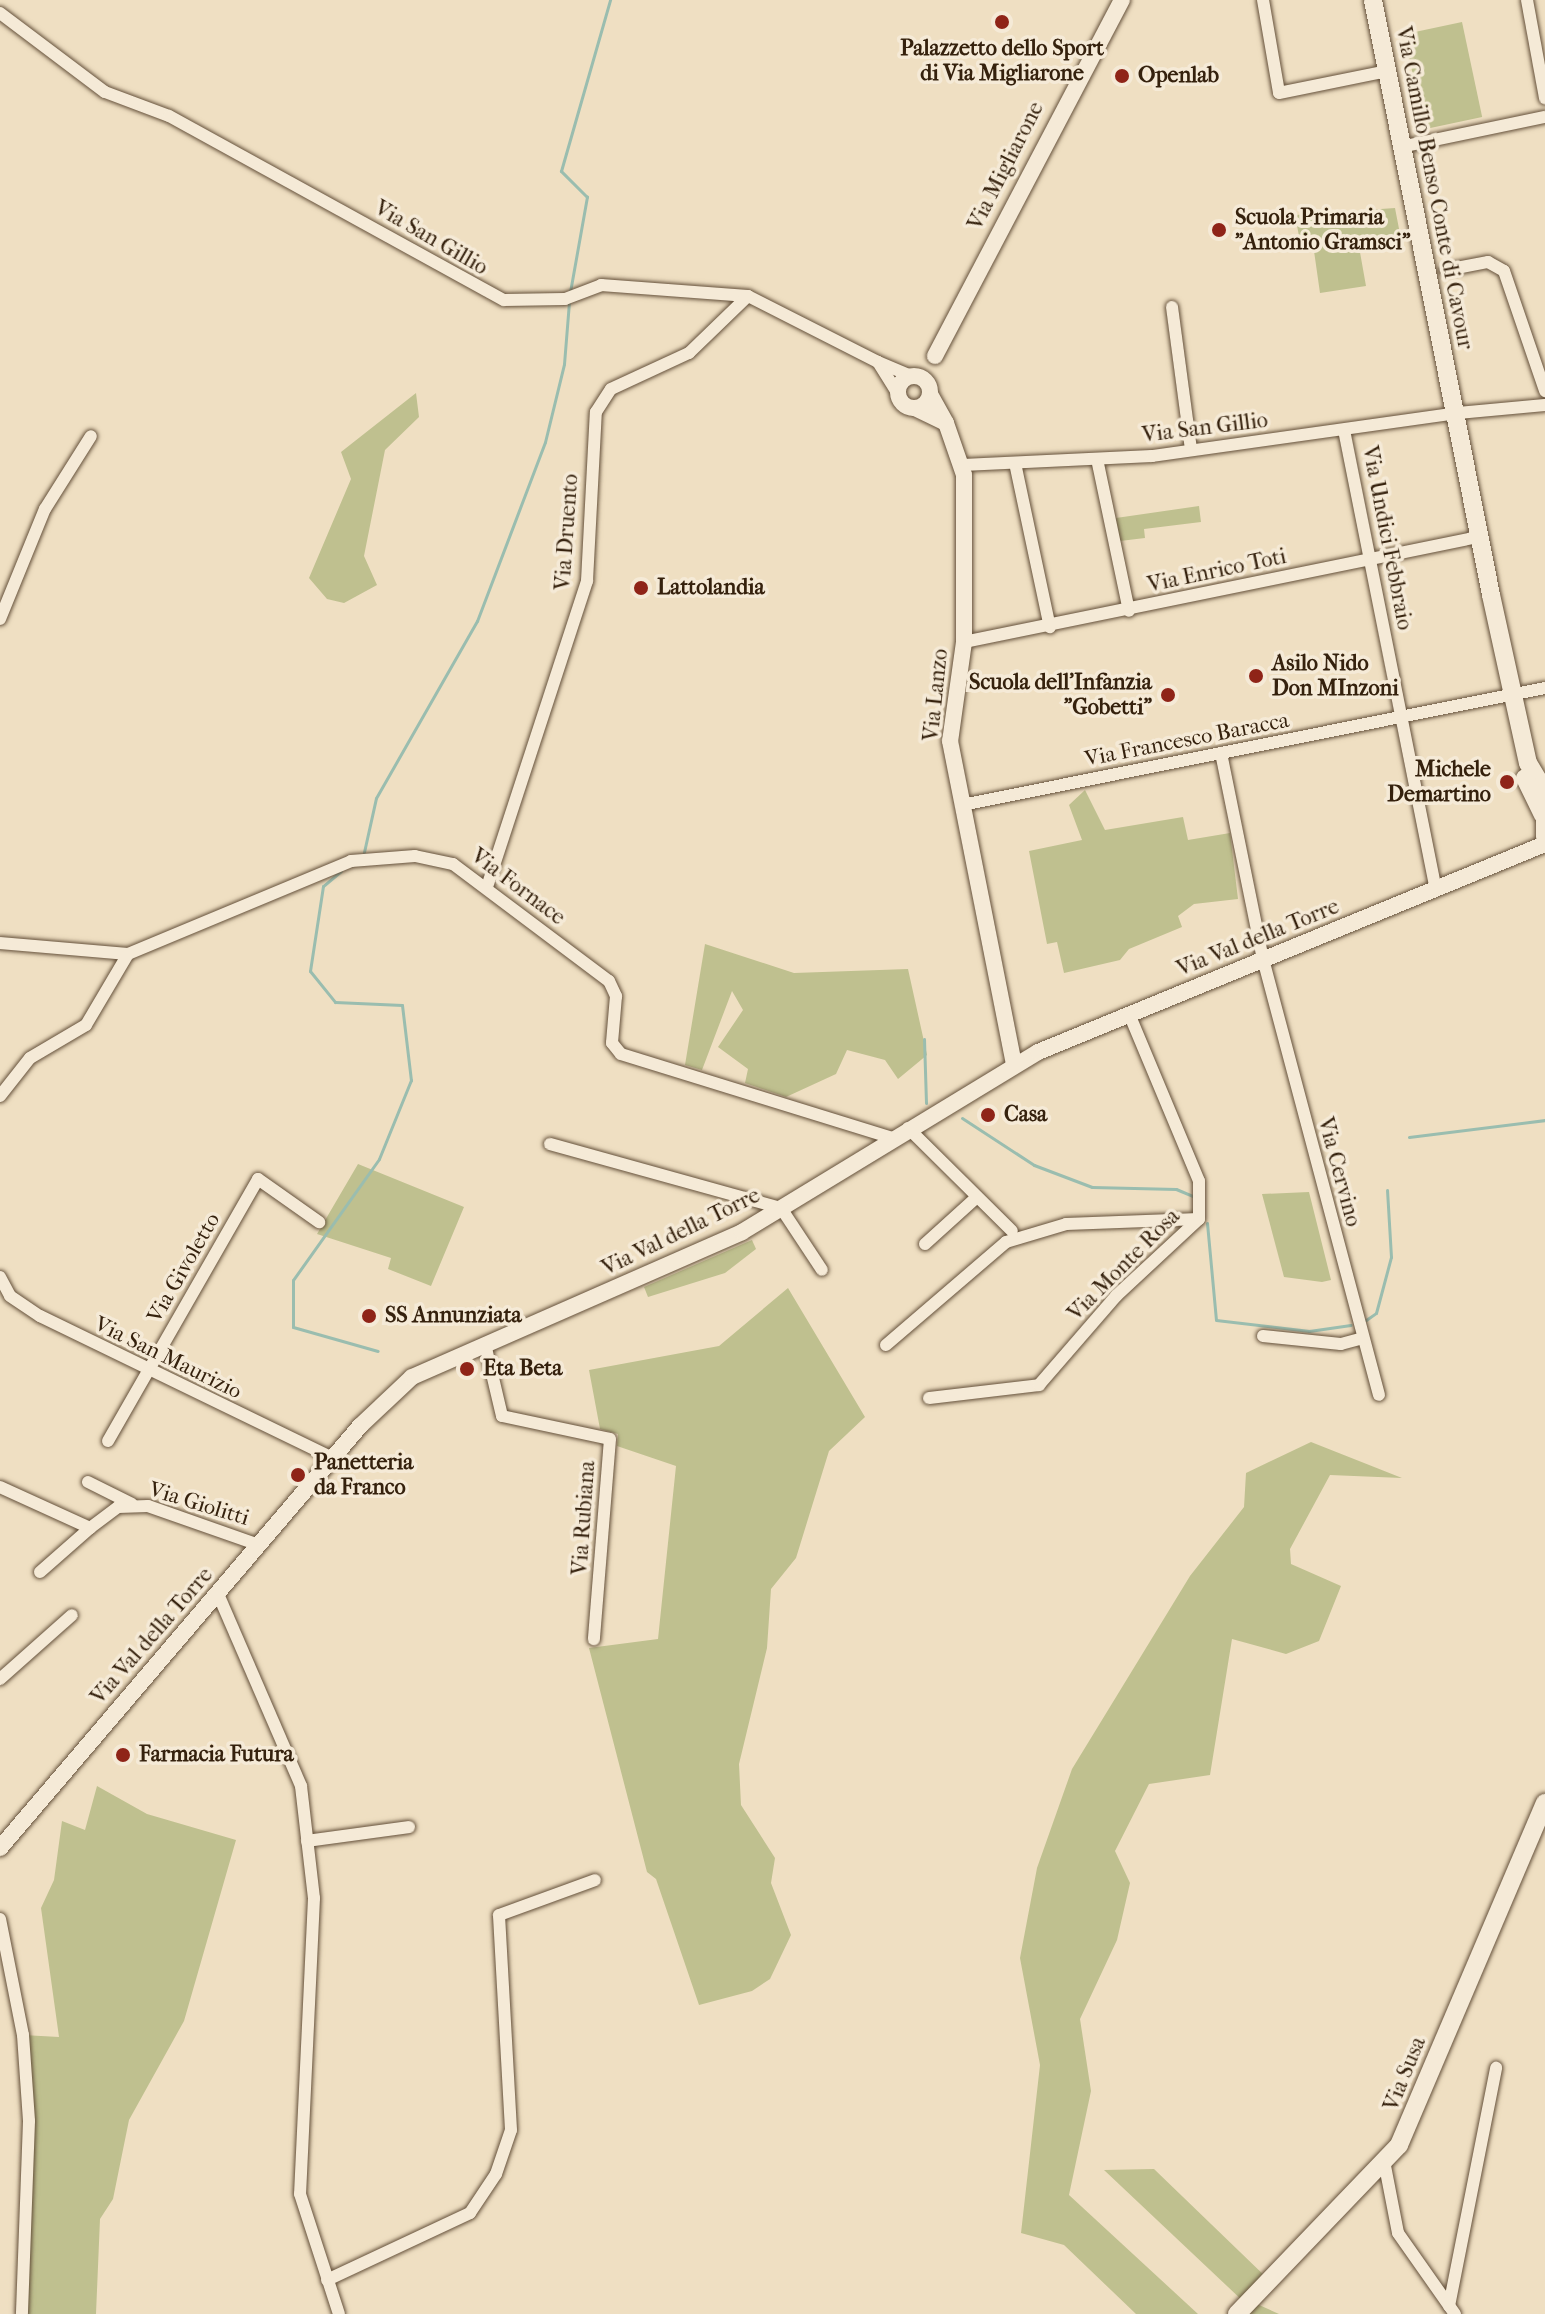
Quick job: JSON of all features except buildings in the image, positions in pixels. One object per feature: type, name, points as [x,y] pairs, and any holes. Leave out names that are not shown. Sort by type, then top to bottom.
[{"type":"main road","name":"Via Camillo Benso Conte di Cavour","points":[[1373,0],[1478,537],[1500,634],[1526,782],[1544,827]]},
{"type":"main road","name":"Via Camillo Benso Conte di Cavour","points":[[1511,694],[1528,763],[1545,791]]},
{"type":"main road","name":"Via Susa","points":[[1237,2314],[1385,2166],[1422,2101],[1482,1940],[1545,1803]]},
{"type":"street","name":"Via Migliarone","points":[[921,383],[1122,0]]},
{"type":"street","points":[[1263,0],[1279,93],[1387,71]]},
{"type":"street","points":[[1527,0],[1545,98]]},
{"type":"street","name":"Via San Gillio","points":[[0,13],[105,92],[169,116],[504,300],[565,299],[601,285],[748,296],[921,383]]},
{"type":"street","points":[[1401,147],[1545,117]]},
{"type":"street","points":[[1446,270],[1499,265],[1545,391]]},
{"type":"street","name":"Via Druento","points":[[488,884],[587,581],[596,412],[611,389],[689,353],[748,296]]},
{"type":"street","points":[[1172,307],[1191,450]]},
{"type":"street","points":[[878,362],[898,394],[915,408],[946,423]]},
{"type":"street","points":[[898,394],[921,383]]},
{"type":"street","points":[[915,408],[921,383]]},
{"type":"street","name":"Via Lanzo","points":[[921,383],[946,423],[963,465],[964,642],[950,735],[1014,1064]]},
{"type":"street","name":"Via San Gillio","points":[[963,465],[1097,459],[1191,450],[1454,413],[1545,405]]},
{"type":"street","name":"Via Undici Febbraio","points":[[1344,430],[1436,890]]},
{"type":"street","points":[[0,619],[45,509],[91,436]]},
{"type":"street","points":[[1097,459],[1129,611]]},
{"type":"street","points":[[1015,463],[1050,627]]},
{"type":"street","name":"Via Enrico Toti","points":[[964,642],[1129,611],[1478,537]]},
{"type":"street","name":"Via Francesco Baracca","points":[[962,805],[1545,688]]},
{"type":"street","name":"Via Cervino","points":[[1221,753],[1263,959],[1379,1395]]},
{"type":"street","name":"Via Val della Torre","points":[[0,1848],[6,1831],[218,1594],[332,1458],[412,1377],[670,1267],[781,1208],[1014,1064],[1528,850],[1544,827]]},
{"type":"street","name":"Via Fornace","points":[[0,943],[128,954],[351,861],[415,856],[453,864],[488,884],[609,981],[616,996],[612,1043],[621,1054],[892,1138]]},
{"type":"street","points":[[0,1096],[30,1058],[86,1025],[128,954]]},
{"type":"street","name":"Via Monte Rosa","points":[[929,1398],[1039,1385],[1116,1296],[1199,1219],[1199,1181],[1129,1014]]},
{"type":"street","points":[[908,1128],[1012,1231]]},
{"type":"street","points":[[550,1144],[781,1208],[822,1270]]},
{"type":"street","name":"Via Givoletto","points":[[108,1441],[258,1179],[319,1222]]},
{"type":"street","points":[[925,1244],[977,1197]]},
{"type":"street","points":[[886,1345],[1006,1242],[1066,1224],[1199,1219]]},
{"type":"street","name":"Via San Maurizio","points":[[0,1277],[10,1296],[40,1316],[332,1458]]},
{"type":"street","points":[[1263,1336],[1341,1344],[1363,1338]]},
{"type":"street","name":"Via Rubiana","points":[[485,1344],[502,1416],[610,1439],[594,1639]]},
{"type":"street","points":[[88,1482],[135,1505]]},
{"type":"street","points":[[0,1487],[90,1528]]},
{"type":"street","name":"Via Giolitti","points":[[40,1572],[107,1512],[135,1505],[259,1545]]},
{"type":"street","points":[[218,1594],[285,1740],[301,1786],[313,1931],[300,2194],[339,2314]]},
{"type":"street","points":[[0,1679],[72,1615]]},
{"type":"street","points":[[307,1841],[409,1827]]},
{"type":"street","points":[[327,2280],[470,2213],[479,2200],[511,2130],[499,1915],[595,1880]]},
{"type":"street","points":[[0,1919],[23,2035],[29,2121],[22,2314]]},
{"type":"street","points":[[1452,2310],[1496,2068]]},
{"type":"street","points":[[1385,2166],[1398,2233],[1452,2310]]},
{"type":"green space","points":[[1462,22],[1482,117],[1424,129],[1404,34]]},
{"type":"green space","points":[[1395,208],[1400,234],[1358,241],[1366,286],[1320,293],[1314,251],[1302,252],[1295,215]]},
{"type":"green space","points":[[416,393],[419,417],[385,450],[364,556],[377,585],[344,603],[327,599],[309,578],[351,479],[341,452]]},
{"type":"green space","points":[[1199,506],[1201,522],[1144,529],[1145,538],[1120,541],[1116,518]]},
{"type":"green space","points":[[1085,790],[1105,830],[1183,817],[1188,840],[1230,833],[1238,899],[1194,904],[1178,916],[1182,927],[1129,949],[1120,960],[1064,973],[1057,942],[1047,944],[1029,851],[1082,840],[1069,805]]},
{"type":"green space","points":[[705,944],[794,973],[908,969],[927,1055],[898,1079],[885,1060],[847,1050],[836,1074],[786,1097],[745,1083],[748,1069],[718,1047],[743,1010],[732,991],[702,1070],[685,1065]]},
{"type":"green space","points":[[358,1164],[464,1207],[431,1286],[388,1269],[391,1258],[317,1234]]},
{"type":"green space","points":[[1309,1192],[1331,1280],[1322,1282],[1284,1277],[1262,1194]]},
{"type":"green space","points":[[752,1240],[756,1249],[725,1273],[648,1297],[644,1287]]},
{"type":"green space","points":[[788,1288],[865,1417],[829,1451],[796,1558],[771,1589],[767,1648],[739,1764],[741,1805],[775,1858],[771,1883],[791,1935],[770,1979],[752,1991],[699,2005],[656,1879],[647,1872],[589,1648],[658,1639],[676,1466],[617,1446],[618,1434],[600,1429],[589,1370],[719,1346]]},
{"type":"green space","points":[[1311,1442],[1402,1478],[1330,1475],[1290,1549],[1291,1564],[1341,1586],[1319,1641],[1286,1654],[1232,1639],[1210,1775],[1149,1784],[1115,1851],[1130,1883],[1117,1940],[1080,2019],[1091,2091],[1069,2195],[1198,2314],[1136,2314],[1064,2245],[1021,2233],[1040,2065],[1020,1958],[1037,1868],[1072,1769],[1190,1576],[1244,1507],[1246,1473]]},
{"type":"green space","points":[[97,1786],[147,1814],[236,1840],[184,2021],[129,2120],[113,2199],[100,2219],[96,2314],[22,2314],[29,2121],[23,2035],[59,2037],[41,1908],[54,1880],[62,1821],[85,1830]]},
{"type":"green space","points":[[1154,2169],[1268,2279],[1248,2300],[1279,2314],[1237,2314],[1245,2303],[1104,2170]]},
{"type":"waterway","points":[[570,292],[587,197],[561,171],[610,0]]},
{"type":"waterway","points":[[364,852],[376,798],[477,621],[545,442],[564,364],[569,302]]},
{"type":"waterway","points":[[341,871],[323,886],[310,971],[335,1002],[402,1005],[411,1080],[379,1159],[293,1280],[293,1327],[378,1351]]},
{"type":"waterway","points":[[924,1039],[926,1103]]},
{"type":"waterway","points":[[962,1118],[1034,1165],[1092,1187],[1176,1189],[1195,1197]]},
{"type":"waterway","points":[[1409,1137],[1545,1120]]},
{"type":"waterway","points":[[1366,1320],[1376,1313],[1391,1257],[1387,1190]]},
{"type":"waterway","points":[[1207,1223],[1216,1320],[1309,1331],[1351,1325]]},
{"type":"place","name":"Palazzetto dello Sport di Via Migliarone","points":[[1002,22]]},
{"type":"place","name":"Openlab","points":[[1122,76]]},
{"type":"place","name":"Scuola Primaria \"Antonio Gramsci\"","points":[[1219,230]]},
{"type":"place","name":"Lattolandia","points":[[641,588]]},
{"type":"place","name":"Asilo Nido Don MInzoni","points":[[1256,676]]},
{"type":"place","name":"Scuola dell'Infanzia \"Gobetti\"","points":[[1168,695]]},
{"type":"place","name":"Michele Demartino","points":[[1507,782]]},
{"type":"place","name":"Casa","points":[[988,1115]]},
{"type":"place","name":"SS Annunziata","points":[[369,1316]]},
{"type":"place","name":"Eta Beta","points":[[467,1369]]},
{"type":"place","name":"Panetteria da Franco","points":[[298,1475]]},
{"type":"place","name":"Farmacia Futura","points":[[123,1755]]}]
